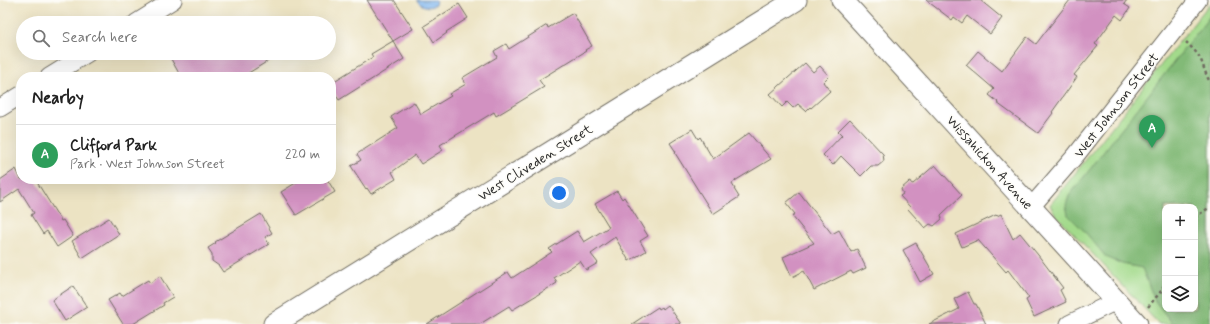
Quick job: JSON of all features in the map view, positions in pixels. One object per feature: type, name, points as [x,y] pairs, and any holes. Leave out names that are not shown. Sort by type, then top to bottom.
[{"type":"street","points":[[147,16],[173,0]]},
{"type":"street","name":"West Cliveden Street","points":[[274,324],[796,0]]},
{"type":"street","name":"Wissahickon Avenue","points":[[842,0],[1135,322]]},
{"type":"street","name":"West Johnson Street","points":[[1031,207],[1076,155],[1198,0]]},
{"type":"street","points":[[58,72],[77,60]]},
{"type":"street","points":[[0,108],[16,98]]},
{"type":"street","points":[[1070,324],[1116,301]]},
{"type":"path","points":[[1186,41],[1201,60],[1204,71],[1210,82]]},
{"type":"path","points":[[1198,215],[1210,207]]},
{"type":"path","points":[[1135,322],[1151,305],[1162,290]]},
{"type":"green space","points":[[1210,3],[1210,324],[1159,324],[1056,215],[1050,205]]},
{"type":"green space","points":[[1210,16],[1210,324],[1173,324],[1164,312],[1198,312],[1198,204],[1162,204],[1162,310],[1155,301],[1142,268],[1122,264],[1106,257],[1086,233],[1068,215],[1066,205],[1069,196]]},
{"type":"water","points":[[416,0],[436,0],[435,5],[427,7],[420,4]]},
{"type":"building","points":[[367,0],[394,0],[413,29],[393,41]]},
{"type":"building","points":[[926,0],[980,0],[1002,18],[990,34],[967,16],[962,23],[954,17],[952,20]]},
{"type":"building","points":[[1070,0],[1127,0],[1124,4],[1130,8],[1122,20],[1116,15],[1095,44],[1098,46],[1074,75],[1077,77],[1038,133],[997,103],[998,102],[989,95],[994,89],[966,65],[978,51],[1002,71],[1027,37],[1036,44]]},
{"type":"building","points":[[459,4],[468,18],[446,32],[447,33],[434,42],[424,26]]},
{"type":"building","points":[[573,13],[592,46],[539,80],[544,87],[496,116],[494,112],[440,145],[443,150],[421,164],[415,155],[392,172],[396,179],[371,194],[367,188],[366,189],[351,166],[361,160],[357,154],[398,128],[391,117],[414,102],[421,114],[451,96],[449,94],[466,84],[462,78],[497,57],[494,51],[506,44],[509,49],[547,25],[548,28]]},
{"type":"building","points":[[393,41],[404,59],[339,100],[336,96],[336,80],[373,57],[371,54]]},
{"type":"building","points":[[172,60],[270,60],[250,72],[178,72]]},
{"type":"building","points":[[805,63],[813,72],[820,66],[829,76],[823,82],[830,91],[806,111],[798,104],[793,108],[787,102],[782,107],[770,94]]},
{"type":"building","points":[[850,119],[883,154],[884,161],[878,166],[871,166],[861,176],[841,156],[833,165],[823,155],[842,135],[838,131]]},
{"type":"building","points":[[692,129],[698,139],[700,137],[713,159],[749,133],[771,159],[733,182],[732,184],[734,189],[739,197],[713,214],[670,143]]},
{"type":"building","points":[[935,165],[962,195],[941,215],[942,219],[934,226],[930,224],[925,228],[908,209],[910,207],[900,196],[903,194],[901,189],[909,182],[913,184]]},
{"type":"building","points":[[16,169],[16,184],[38,184],[61,221],[63,220],[73,236],[57,247],[47,231],[43,234],[31,215],[34,213],[19,189],[0,202],[0,180]]},
{"type":"building","points":[[294,184],[330,184],[335,192],[296,215],[281,192]]},
{"type":"building","points":[[617,191],[622,199],[624,197],[648,236],[640,241],[646,251],[629,261],[615,237],[591,254],[598,263],[586,270],[580,261],[554,278],[557,283],[512,310],[509,306],[480,324],[427,324],[508,272],[512,278],[552,252],[549,249],[577,231],[584,242],[609,227],[595,204]]},
{"type":"building","points":[[799,192],[832,234],[839,230],[851,252],[857,249],[866,268],[853,274],[851,271],[814,290],[804,271],[792,277],[783,257],[814,243],[792,216],[795,214],[786,203]]},
{"type":"building","points":[[261,214],[272,233],[265,237],[269,244],[223,272],[219,266],[212,261],[212,254],[208,248],[216,243],[215,242]]},
{"type":"building","points":[[1001,214],[1013,239],[1020,233],[1063,288],[1060,290],[1066,302],[1034,317],[1026,300],[1029,298],[1008,270],[1006,272],[978,240],[962,247],[956,234]]},
{"type":"building","points":[[109,218],[119,234],[82,258],[72,241]]},
{"type":"building","points":[[916,243],[934,274],[920,282],[903,250]]},
{"type":"building","points":[[160,276],[173,297],[163,303],[164,305],[133,324],[123,324],[108,300],[120,293],[122,296],[148,280],[150,283]]},
{"type":"building","points":[[73,286],[87,307],[65,321],[52,300]]},
{"type":"building","points":[[968,292],[986,324],[929,324],[959,309],[954,299]]},
{"type":"building","points":[[668,305],[681,324],[632,324],[658,307],[659,309],[662,307],[663,309]]},
{"type":"place","name":"Clifford Park","points":[[1152,148]]}]
